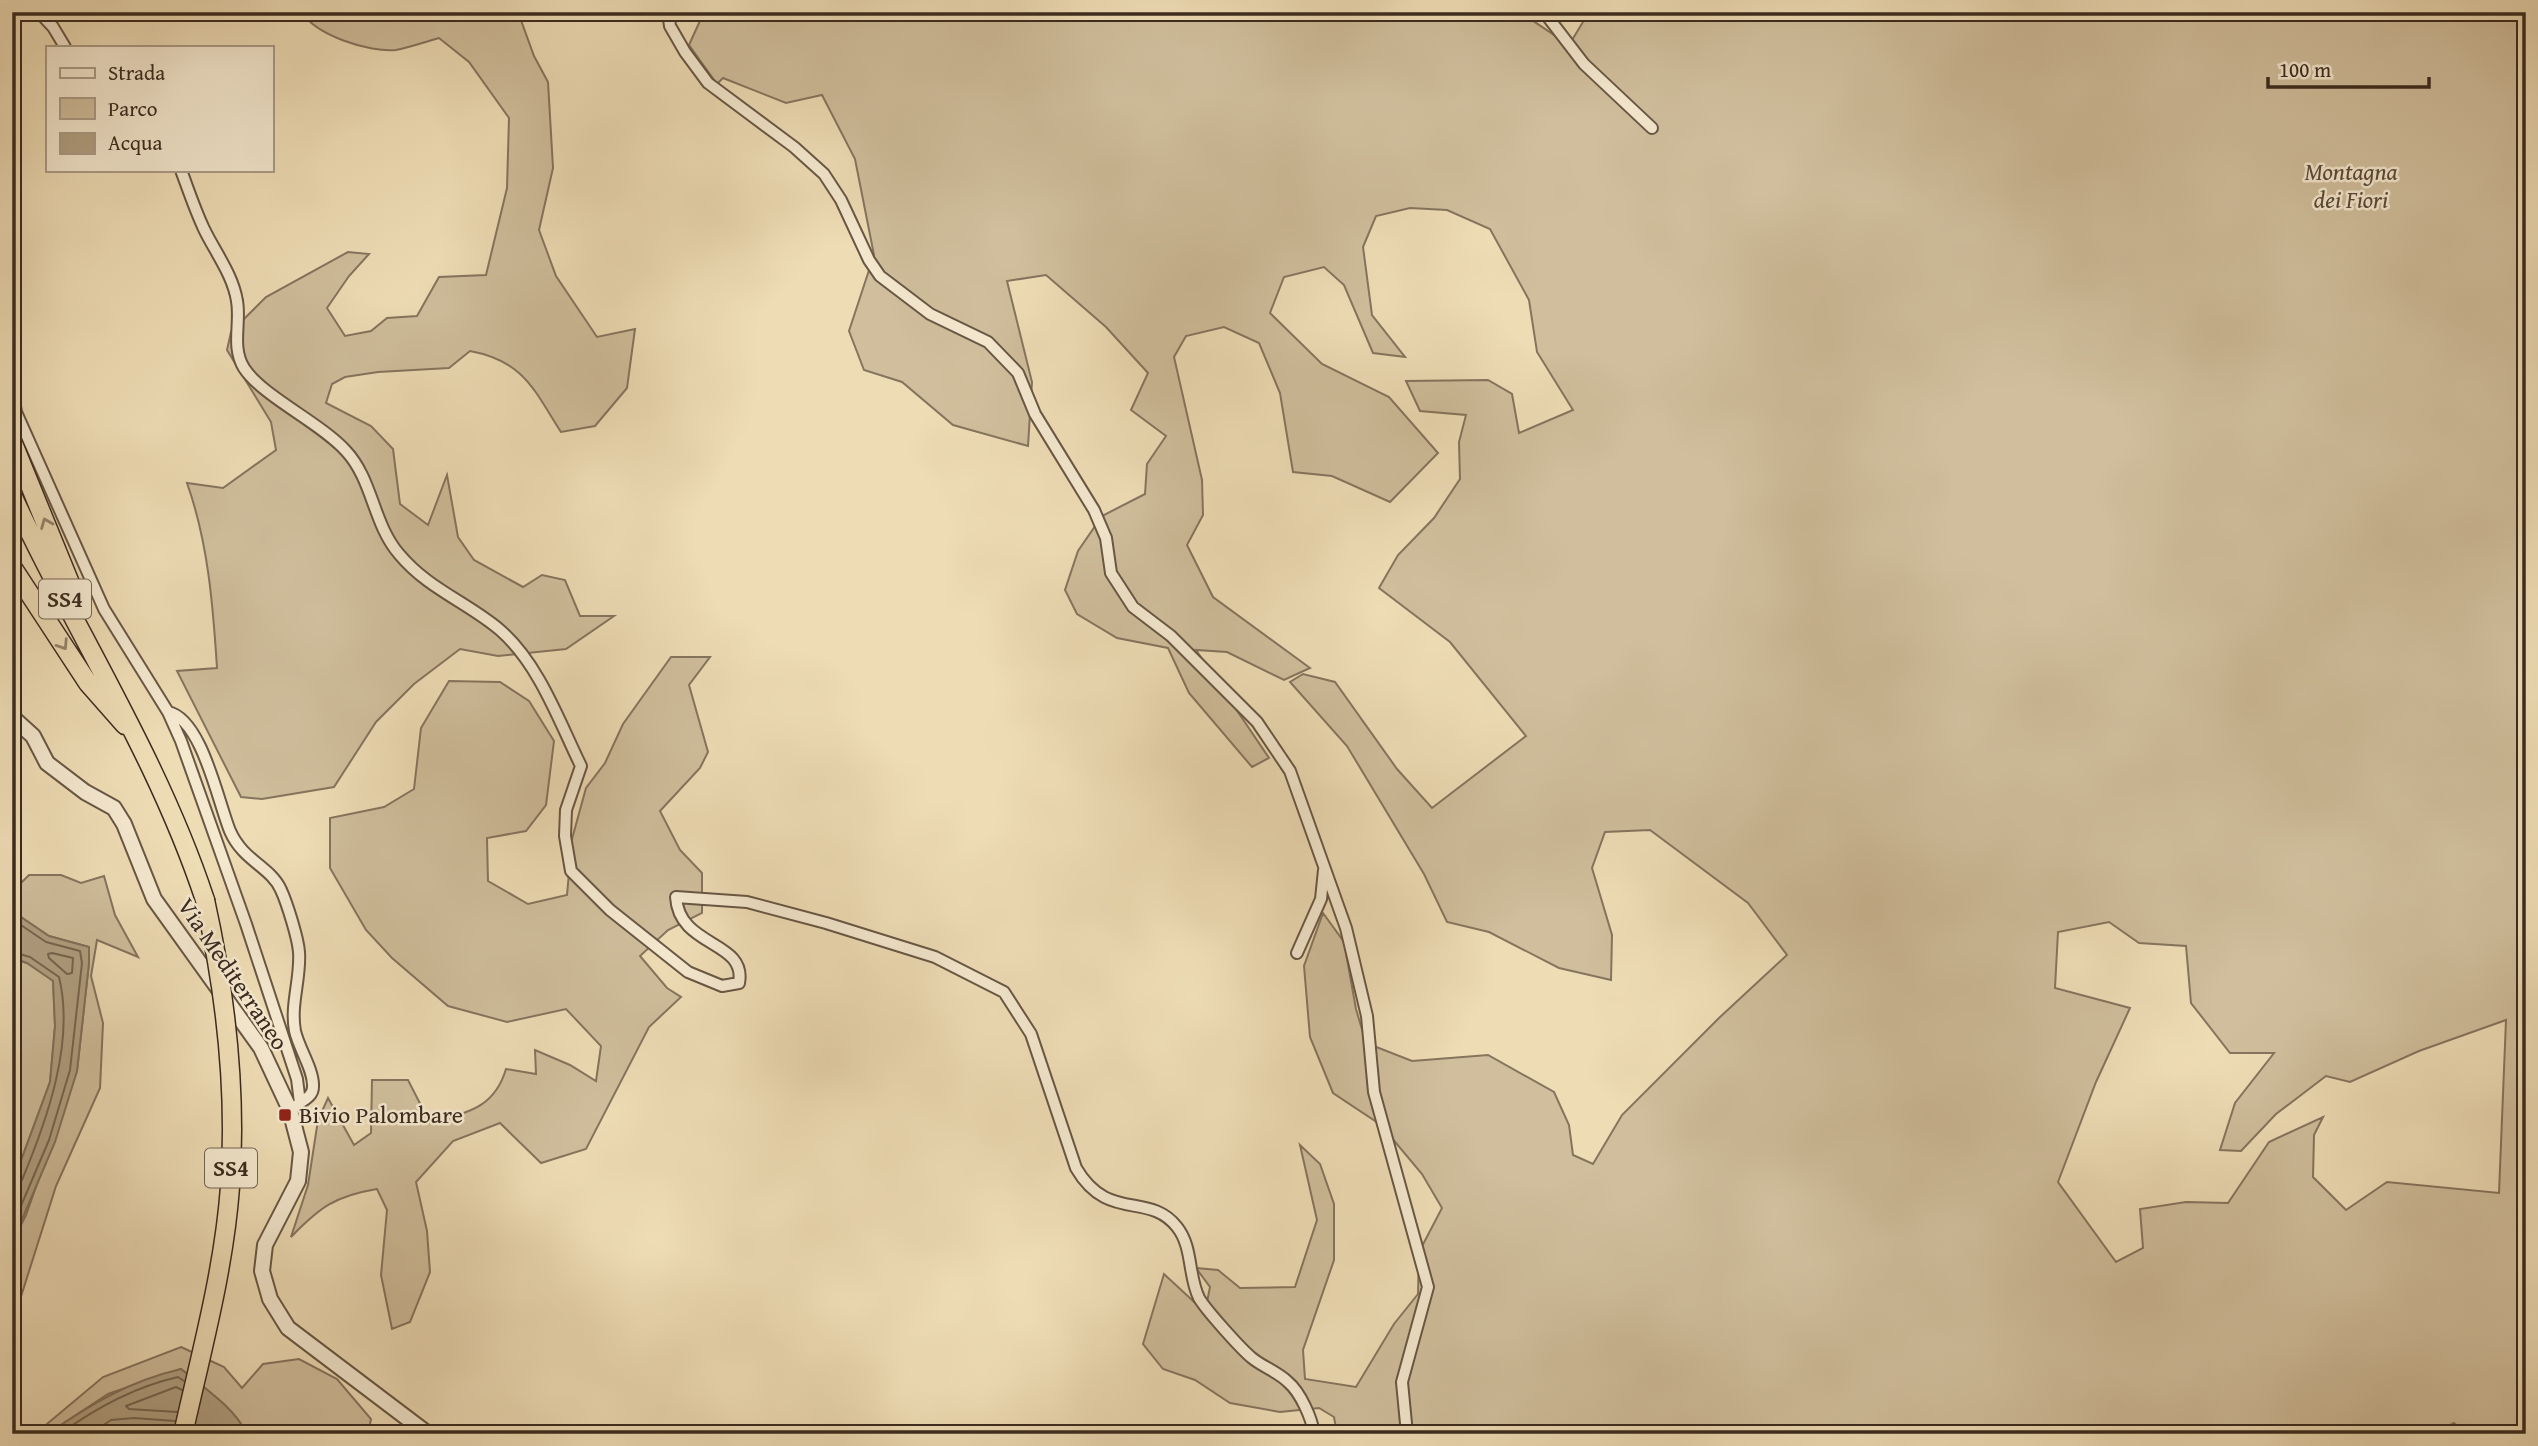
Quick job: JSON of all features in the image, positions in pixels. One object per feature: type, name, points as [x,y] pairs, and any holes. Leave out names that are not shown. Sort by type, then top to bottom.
[{"type":"highway","points":[[12,441],[108,678]]},
{"type":"highway","name":"SS4","points":[[12,495],[169,801],[205,900],[228,1022],[232,1140],[222,1244],[183,1434]]},
{"type":"highway","points":[[12,567],[88,683],[143,747]]},
{"type":"street","points":[[39,12],[53,27],[64,46]]},
{"type":"street","points":[[668,12],[670,26],[708,83],[794,147],[824,174],[841,200],[869,260],[880,276],[930,314],[988,342],[1018,373],[1035,414],[1094,510],[1107,538],[1111,573],[1133,607],[1171,636],[1257,722],[1290,771],[1346,928],[1367,1016],[1374,1092],[1428,1287],[1402,1382],[1407,1434]]},
{"type":"street","points":[[1544,12],[1584,64],[1652,128]]},
{"type":"street","points":[[182,172],[203,227],[236,295],[237,347],[243,366],[255,380],[300,412],[347,452],[367,485],[377,518],[398,553],[433,587],[500,630],[528,663],[580,766],[566,810],[565,836],[571,871],[610,910],[688,972],[722,986],[739,983],[741,971],[735,957],[695,935],[677,909],[676,897],[747,902],[826,923],[935,957],[1004,992],[1031,1034],[1076,1168],[1087,1188],[1108,1201],[1157,1211],[1177,1227],[1190,1255],[1199,1297],[1251,1357],[1290,1382],[1312,1423],[1314,1434]]},
{"type":"street","points":[[12,291],[12,356]]},
{"type":"street","points":[[12,390],[16,412],[104,609],[168,712],[246,924],[297,1079],[295,1107]]},
{"type":"street","points":[[168,712],[184,719],[209,767],[230,830],[240,848],[251,861],[273,877],[282,891],[299,951],[295,1026],[313,1086],[310,1095],[295,1107]]},
{"type":"street","name":"Via Mediterraneo","points":[[12,717],[33,736],[47,763],[85,793],[114,808],[124,824],[154,900],[261,1048],[295,1107],[300,1152],[298,1181],[265,1245],[262,1270],[270,1299],[288,1328],[428,1434]]},
{"type":"street","points":[[1297,953],[1321,899],[1325,864]]},
{"type":"green space","points":[[302,12],[518,12],[534,56],[548,82],[553,168],[539,230],[556,276],[597,337],[635,329],[627,388],[595,426],[561,432],[535,391],[515,370],[503,362],[470,351],[449,368],[378,372],[345,377],[332,384],[326,403],[371,426],[393,449],[400,504],[428,525],[447,475],[458,537],[474,560],[523,587],[542,575],[565,580],[580,616],[614,616],[566,649],[498,656],[460,649],[414,684],[376,722],[334,787],[262,799],[241,797],[177,671],[217,668],[205,551],[187,483],[223,488],[276,450],[271,422],[227,350],[231,332],[266,297],[348,252],[369,254],[349,276],[327,308],[345,336],[371,331],[387,318],[417,316],[439,277],[486,275],[507,188],[509,118],[469,62],[439,38],[396,50],[372,49],[344,41],[319,28]]},
{"type":"green space","name":"Montagna dei Fiori","points":[[704,12],[1520,12],[1569,45],[1589,12],[2526,12],[2526,1434],[2466,1434],[2454,1423],[2433,1434],[1337,1434],[1334,1417],[1319,1408],[1280,1412],[1230,1403],[1195,1380],[1163,1369],[1143,1344],[1164,1274],[1205,1312],[1210,1287],[1196,1268],[1218,1270],[1240,1288],[1295,1287],[1317,1220],[1300,1145],[1320,1164],[1334,1204],[1334,1260],[1303,1350],[1305,1379],[1356,1387],[1394,1324],[1418,1294],[1419,1252],[1442,1208],[1422,1174],[1381,1125],[1333,1093],[1310,1037],[1304,966],[1323,913],[1344,942],[1356,1009],[1366,1043],[1412,1061],[1488,1055],[1554,1092],[1569,1125],[1573,1155],[1593,1164],[1622,1115],[1719,1018],[1787,955],[1748,903],[1650,830],[1605,832],[1592,868],[1612,935],[1611,980],[1559,968],[1489,932],[1447,922],[1424,874],[1347,746],[1290,682],[1303,674],[1335,682],[1397,769],[1432,808],[1526,736],[1450,642],[1379,588],[1398,555],[1434,518],[1460,479],[1459,442],[1466,415],[1420,411],[1406,381],[1488,380],[1512,394],[1519,433],[1573,410],[1537,352],[1529,300],[1490,229],[1447,210],[1410,208],[1376,216],[1363,247],[1372,315],[1405,357],[1373,353],[1344,285],[1324,267],[1284,277],[1270,313],[1322,364],[1389,397],[1438,453],[1390,502],[1332,476],[1293,472],[1280,393],[1259,343],[1224,327],[1186,336],[1174,357],[1202,480],[1203,515],[1187,545],[1213,597],[1310,668],[1284,680],[1227,652],[1196,650],[1269,758],[1252,767],[1189,693],[1168,648],[1117,638],[1077,614],[1065,590],[1078,551],[1102,516],[1145,494],[1147,464],[1166,436],[1131,410],[1148,373],[1106,327],[1046,275],[1007,281],[1032,382],[1028,446],[953,425],[902,382],[864,370],[849,331],[874,255],[855,159],[822,95],[786,103],[723,78],[717,84],[689,45]],"holes":[[[2109,922],[2139,943],[2186,946],[2191,1003],[2230,1053],[2274,1053],[2235,1103],[2220,1150],[2241,1151],[2276,1114],[2326,1076],[2350,1082],[2419,1051],[2506,1020],[2499,1193],[2387,1182],[2346,1210],[2313,1177],[2314,1135],[2323,1117],[2269,1142],[2228,1203],[2186,1202],[2140,1209],[2143,1248],[2116,1262],[2058,1182],[2096,1082],[2130,1008],[2055,988],[2058,932]]]},
{"type":"green space","points":[[671,657],[710,657],[689,685],[708,752],[700,768],[660,811],[680,850],[702,873],[702,913],[668,930],[640,956],[667,988],[681,997],[649,1027],[586,1149],[541,1163],[500,1123],[453,1141],[416,1182],[427,1231],[430,1272],[410,1322],[392,1329],[381,1275],[387,1210],[377,1189],[350,1195],[329,1204],[291,1237],[308,1185],[318,1120],[328,1098],[354,1145],[371,1133],[372,1080],[408,1080],[430,1123],[467,1112],[486,1101],[501,1082],[506,1069],[536,1074],[535,1050],[570,1065],[596,1081],[601,1046],[566,1009],[507,1022],[448,1006],[392,958],[366,930],[330,868],[330,818],[384,807],[414,789],[421,728],[449,681],[500,682],[529,701],[554,741],[546,805],[526,831],[487,838],[488,881],[528,904],[567,895],[572,839],[586,788],[605,763],[623,724]]},
{"type":"green space","points":[[29,875],[61,875],[81,883],[104,876],[115,915],[138,957],[97,940],[91,976],[103,1023],[100,1088],[56,1186],[12,1325],[12,1243],[26,1215],[77,1071],[89,963],[89,947],[49,936],[12,911],[12,892]]},
{"type":"green space","points":[[12,958],[27,963],[53,980],[55,1026],[50,1082],[12,1185]]},
{"type":"green space","points":[[181,1347],[224,1367],[242,1388],[263,1364],[299,1359],[337,1379],[371,1419],[368,1434],[247,1434],[226,1407],[181,1369],[108,1394],[48,1434],[31,1434],[41,1429],[103,1377]]},
{"type":"water","points":[[12,911],[49,936],[89,947],[89,963],[77,1071],[55,1142],[12,1243],[12,1185],[50,1082],[55,1026],[53,981],[27,963],[12,958]]},
{"type":"water","points":[[181,1369],[226,1407],[247,1434],[199,1434],[174,1428],[134,1425],[112,1427],[102,1434],[48,1434],[111,1395],[145,1380]]},
{"type":"place","name":"Bivio Palombare","points":[[285,1115]]}]
